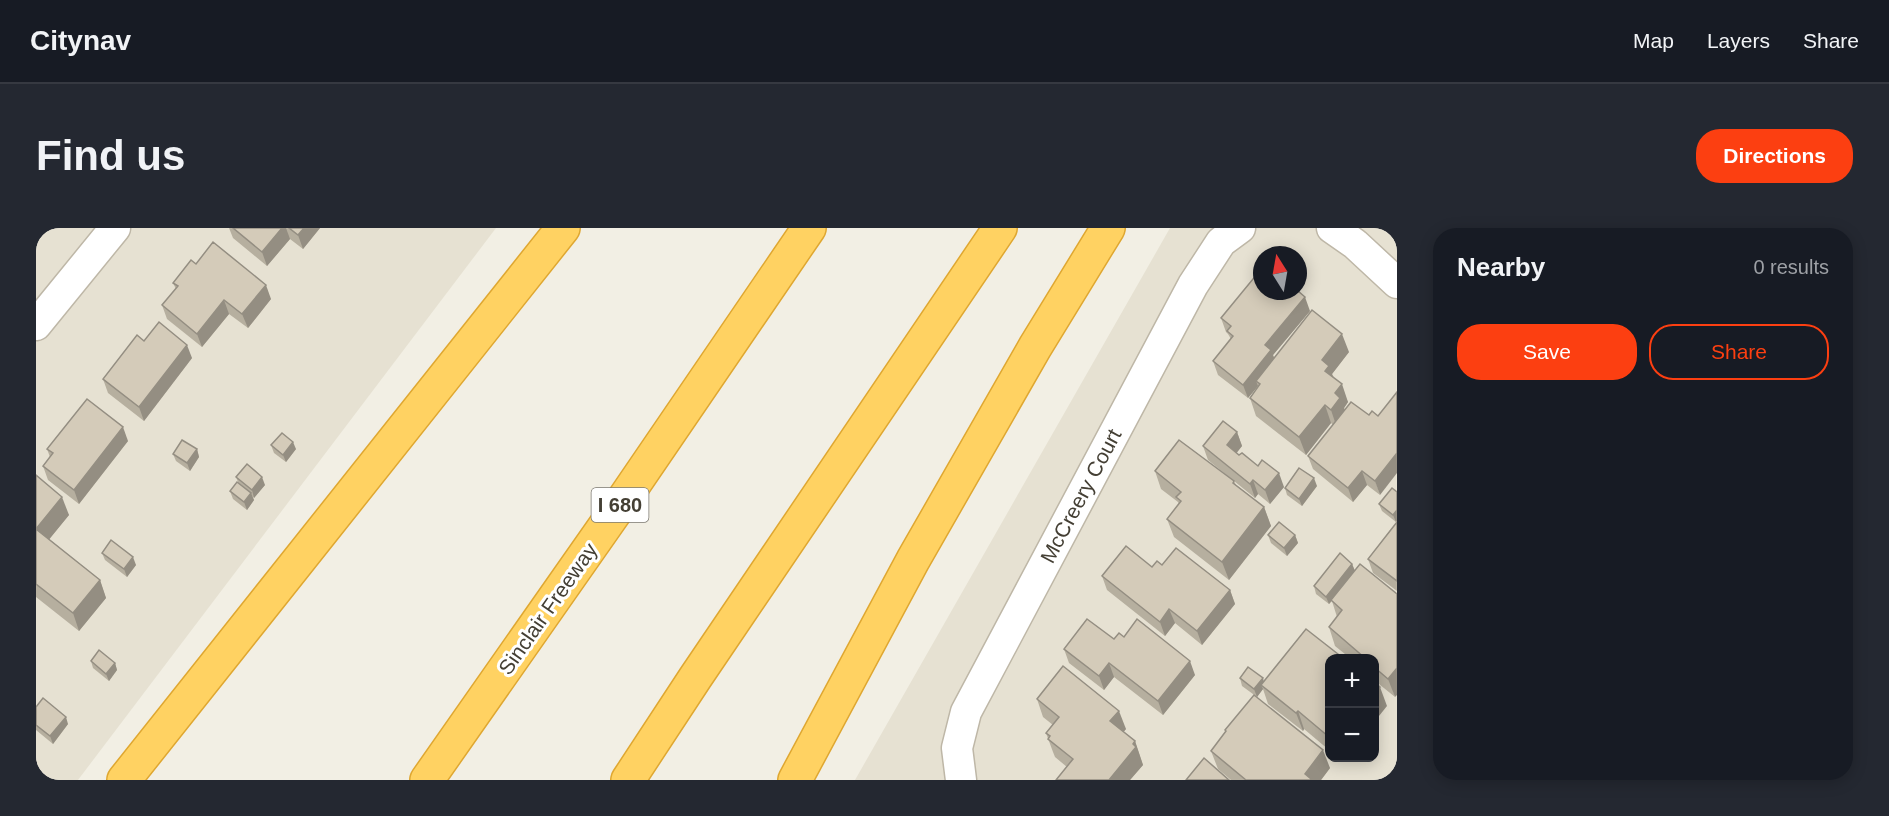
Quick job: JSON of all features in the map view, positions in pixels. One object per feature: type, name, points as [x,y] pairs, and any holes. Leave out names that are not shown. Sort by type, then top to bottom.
[{"type":"highway","points":[[124,780],[563,228]]},
{"type":"highway","name":"Sinclair Freeway","points":[[427,780],[618,509],[809,228]]},
{"type":"highway","points":[[628,780],[1000,228]]},
{"type":"highway","points":[[795,780],[914,560],[1035,347],[1108,228]]},
{"type":"street","points":[[36,325],[116,228]]},
{"type":"street","name":"McCreery Court","points":[[961,780],[957,748],[966,712],[1193,285],[1221,242],[1240,228]]},
{"type":"street","points":[[1332,228],[1354,244],[1397,283]]},
{"type":"shaded area","points":[[36,228],[496,228],[78,780],[36,780]]},
{"type":"shaded area","points":[[1170,228],[1397,228],[1397,780],[855,780]]},
{"type":"building","points":[[233,228],[282,228],[262,252]]},
{"type":"building","points":[[289,228],[304,228],[298,235]]},
{"type":"building","points":[[213,242],[266,285],[242,314],[224,300],[197,334],[162,305],[178,286],[173,283],[191,260],[196,264]]},
{"type":"building","points":[[1253,279],[1253,300],[1302,300],[1265,345],[1271,350],[1243,385],[1213,361],[1233,336],[1227,331],[1231,326],[1221,318]]},
{"type":"building","points":[[1312,310],[1342,334],[1322,360],[1329,366],[1325,371],[1342,384],[1335,393],[1340,398],[1331,410],[1325,405],[1299,437],[1250,398],[1260,384],[1256,381]]},
{"type":"building","points":[[159,322],[187,345],[139,407],[103,379],[137,335],[144,341]]},
{"type":"building","points":[[1397,392],[1397,453],[1375,481],[1362,471],[1348,488],[1308,456],[1351,402],[1369,415],[1372,411],[1378,416]]},
{"type":"building","points":[[87,399],[123,427],[74,490],[43,466],[53,453],[47,449]]},
{"type":"building","points":[[1223,421],[1237,432],[1227,445],[1258,466],[1262,460],[1279,473],[1265,490],[1253,480],[1250,484],[1203,446]]},
{"type":"building","points":[[282,433],[293,442],[283,455],[271,445]]},
{"type":"building","points":[[182,440],[197,449],[187,463],[173,454]]},
{"type":"building","points":[[1179,440],[1234,481],[1233,483],[1264,507],[1222,562],[1167,519],[1181,501],[1176,497],[1181,492],[1155,471]]},
{"type":"building","points":[[247,464],[262,477],[252,490],[236,477]]},
{"type":"building","points":[[1299,468],[1314,478],[1299,499],[1285,488]]},
{"type":"building","points":[[36,475],[62,497],[36,529]]},
{"type":"building","points":[[237,482],[251,493],[244,502],[230,491]]},
{"type":"building","points":[[1392,488],[1397,492],[1397,510],[1393,515],[1379,504]]},
{"type":"building","points":[[1279,522],[1295,535],[1284,548],[1268,535]]},
{"type":"building","points":[[1397,522],[1397,581],[1368,559]]},
{"type":"building","points":[[36,529],[100,580],[73,613],[36,584]]},
{"type":"building","points":[[111,540],[133,557],[124,569],[102,553]]},
{"type":"building","points":[[1126,546],[1152,567],[1157,561],[1162,565],[1176,548],[1230,590],[1197,631],[1169,609],[1160,622],[1102,576]]},
{"type":"building","points":[[1340,553],[1352,564],[1326,597],[1314,586]]},
{"type":"building","points":[[1360,564],[1397,594],[1397,668],[1388,679],[1379,671],[1379,654],[1360,654],[1329,627],[1342,610],[1331,600]]},
{"type":"building","points":[[1087,619],[1114,639],[1119,633],[1124,637],[1137,619],[1190,661],[1158,701],[1109,663],[1099,676],[1064,649]]},
{"type":"building","points":[[1306,629],[1338,654],[1325,654],[1325,734],[1261,685]]},
{"type":"building","points":[[99,650],[115,663],[106,674],[91,661]]},
{"type":"building","points":[[1063,666],[1119,711],[1110,721],[1135,741],[1133,744],[1136,747],[1109,780],[1056,780],[1073,759],[1048,739],[1050,736],[1046,733],[1059,717],[1037,699]]},
{"type":"building","points":[[1248,667],[1263,678],[1254,689],[1240,678]]},
{"type":"building","points":[[1254,695],[1323,750],[1305,774],[1310,780],[1246,780],[1211,751]]},
{"type":"building","points":[[43,698],[66,717],[50,736],[36,725],[36,707]]},
{"type":"building","points":[[1204,758],[1229,780],[1186,780]]}]
